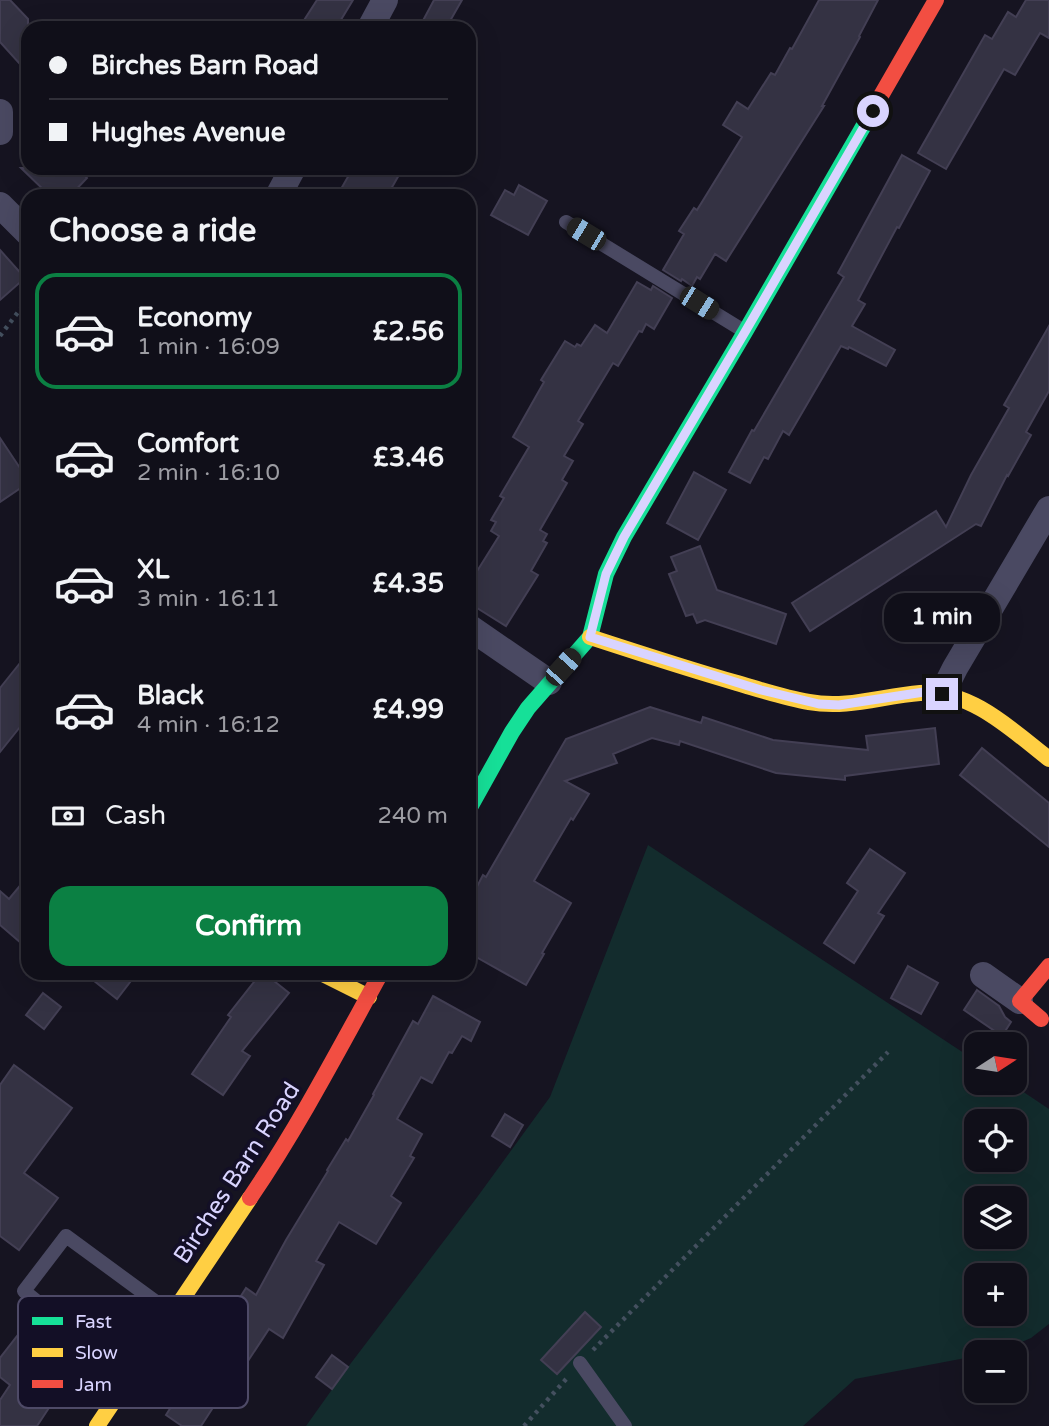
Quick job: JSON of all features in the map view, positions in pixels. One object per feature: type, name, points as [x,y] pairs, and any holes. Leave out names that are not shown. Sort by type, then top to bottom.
[{"type":"main road","points":[[476,796],[528,708],[590,637],[606,574],[624,537],[936,0]]},
{"type":"main road","points":[[590,637],[761,690],[819,704],[839,705],[924,692],[942,694],[971,704],[1049,759]]},
{"type":"main road","points":[[1041,1018],[1020,1001],[1049,966]]},
{"type":"main road","points":[[335,980],[369,997]]},
{"type":"main road","name":"Birches Barn Road","points":[[184,1296],[274,1163],[378,980]]},
{"type":"main road","name":"Birches Barn Road","points":[[97,1426],[109,1408]]},
{"type":"street","points":[[374,21],[385,0]]},
{"type":"street","points":[[0,112],[0,132]]},
{"type":"street","points":[[0,205],[21,226]]},
{"type":"street","points":[[942,694],[1049,509]]},
{"type":"street","points":[[476,632],[549,682]]},
{"type":"street","points":[[983,975],[1020,1001]]},
{"type":"lane","points":[[566,222],[745,332]]},
{"type":"lane","points":[[30,1296],[24,1291],[66,1237],[147,1296]]},
{"type":"lane","points":[[580,1363],[625,1426]]},
{"type":"path","points":[[0,336],[21,308]]},
{"type":"path","points":[[524,1426],[580,1363],[888,1052]]},
{"type":"green space","points":[[648,845],[964,1053],[964,1096],[1027,1094],[1049,1109],[1049,1324],[1026,1340],[964,1340],[964,1358],[855,1379],[803,1426],[306,1426],[550,1097]]},
{"type":"building","points":[[0,0],[10,0],[28,19],[21,21],[21,65],[0,42]]},
{"type":"building","points":[[317,0],[353,0],[340,21],[304,21]]},
{"type":"building","points":[[434,0],[462,0],[450,21],[423,21]]},
{"type":"building","points":[[819,0],[878,0],[824,106],[726,261],[715,254],[700,279],[697,277],[692,286],[682,279],[681,281],[663,270],[684,234],[679,231],[694,208],[697,210],[742,137],[723,125],[737,102],[748,109],[771,73],[775,75]]},
{"type":"building","points":[[1026,0],[1049,0],[1049,38],[1040,33],[1015,75],[1004,69],[946,169],[918,153],[985,35],[992,39],[1008,12],[1016,17]]},
{"type":"building","points":[[902,155],[930,171],[858,300],[865,304],[852,326],[895,350],[886,366],[849,347],[848,349],[841,346],[789,435],[783,431],[768,459],[764,457],[750,483],[729,472],[844,277],[838,273]]},
{"type":"building","points":[[28,175],[84,175],[87,178],[77,189],[43,189]]},
{"type":"building","points":[[349,175],[399,175],[391,189],[341,189]]},
{"type":"building","points":[[519,185],[547,201],[528,235],[491,215],[505,190],[514,195]]},
{"type":"building","points":[[0,250],[21,274],[21,282],[0,300]]},
{"type":"building","points":[[637,282],[651,290],[653,286],[672,298],[654,329],[646,324],[618,366],[613,363],[578,421],[583,424],[564,456],[573,461],[562,480],[567,483],[540,530],[547,534],[543,541],[547,543],[531,571],[538,575],[506,626],[476,607],[476,573],[499,536],[491,531],[496,522],[491,520],[504,498],[500,496],[529,447],[513,437],[544,382],[541,380],[565,341],[575,347],[577,344],[581,346],[595,325],[607,333]]},
{"type":"building","points":[[1049,326],[1049,391],[1026,432],[1031,435],[981,526],[976,524],[810,631],[792,603],[936,511],[946,527],[971,475],[1009,408],[1004,405]]},
{"type":"building","points":[[0,438],[21,470],[21,488],[0,502]]},
{"type":"building","points":[[694,472],[726,490],[698,540],[667,523]]},
{"type":"building","points":[[700,546],[717,590],[786,614],[776,644],[705,620],[697,623],[693,614],[686,616],[669,574],[677,571],[671,557]]},
{"type":"building","points":[[21,662],[21,726],[0,752],[0,688]]},
{"type":"building","points":[[650,707],[701,723],[703,717],[773,740],[868,750],[866,736],[935,728],[939,764],[845,776],[845,780],[776,773],[680,741],[679,745],[652,738],[613,754],[617,763],[565,781],[589,794],[573,820],[571,818],[534,881],[571,903],[526,985],[476,957],[476,888],[483,875],[486,877],[566,739]]},
{"type":"building","points":[[982,748],[1049,803],[1049,847],[960,775]]},
{"type":"building","points":[[870,849],[905,873],[878,913],[884,916],[854,963],[824,943],[858,891],[847,883]]},
{"type":"building","points":[[21,884],[21,943],[0,925],[0,891],[9,899]]},
{"type":"building","points":[[908,966],[938,983],[921,1014],[891,998]]},
{"type":"building","points":[[93,980],[132,980],[117,999]]},
{"type":"building","points":[[256,980],[273,980],[289,993],[242,1051],[250,1056],[223,1095],[192,1074],[231,1017],[228,1015]]},
{"type":"building","points":[[977,990],[999,1006],[1011,1022],[1005,1032],[996,1032],[964,1010]]},
{"type":"building","points":[[43,993],[61,1007],[44,1029],[26,1015]]},
{"type":"building","points":[[433,996],[480,1022],[471,1041],[462,1036],[452,1053],[449,1052],[432,1083],[421,1077],[397,1119],[422,1134],[410,1156],[414,1158],[391,1196],[401,1203],[376,1244],[339,1222],[316,1261],[324,1265],[283,1338],[269,1329],[248,1361],[248,1296],[241,1296],[246,1288],[256,1295],[327,1170],[346,1139],[348,1141],[413,1021],[418,1024]]},
{"type":"building","points":[[14,1065],[72,1108],[24,1173],[58,1198],[19,1250],[0,1236],[0,1085]]},
{"type":"building","points":[[505,1114],[523,1125],[510,1147],[492,1136]]},
{"type":"building","points":[[585,1312],[601,1327],[557,1374],[541,1360]]},
{"type":"building","points":[[18,1335],[18,1408],[49,1408],[37,1426],[0,1426],[0,1400],[10,1385],[0,1377],[0,1358]]},
{"type":"building","points":[[332,1355],[348,1367],[332,1389],[316,1377]]},
{"type":"building","points":[[170,1408],[213,1408],[201,1426],[182,1426],[166,1415]]},
{"type":"traffic: fast","points":[[476,796],[528,708],[590,637],[606,574],[624,537],[867,120]]},
{"type":"traffic: slow","points":[[590,637],[719,678],[809,702],[837,704],[938,693],[973,704],[1005,724],[1049,759]]},
{"type":"traffic: slow","points":[[335,980],[369,997]]},
{"type":"traffic: slow","points":[[184,1296],[250,1198]]},
{"type":"traffic: slow","points":[[97,1426],[109,1408]]},
{"type":"traffic: jam","points":[[867,120],[936,0]]},
{"type":"traffic: jam","points":[[1041,1019],[1020,1001],[1049,966]]},
{"type":"traffic: jam","points":[[250,1198],[302,1115],[377,980]]},
{"type":"route","points":[[873,111],[624,537],[606,574],[590,637],[761,690],[819,704],[839,705],[924,692],[942,694]]}]
